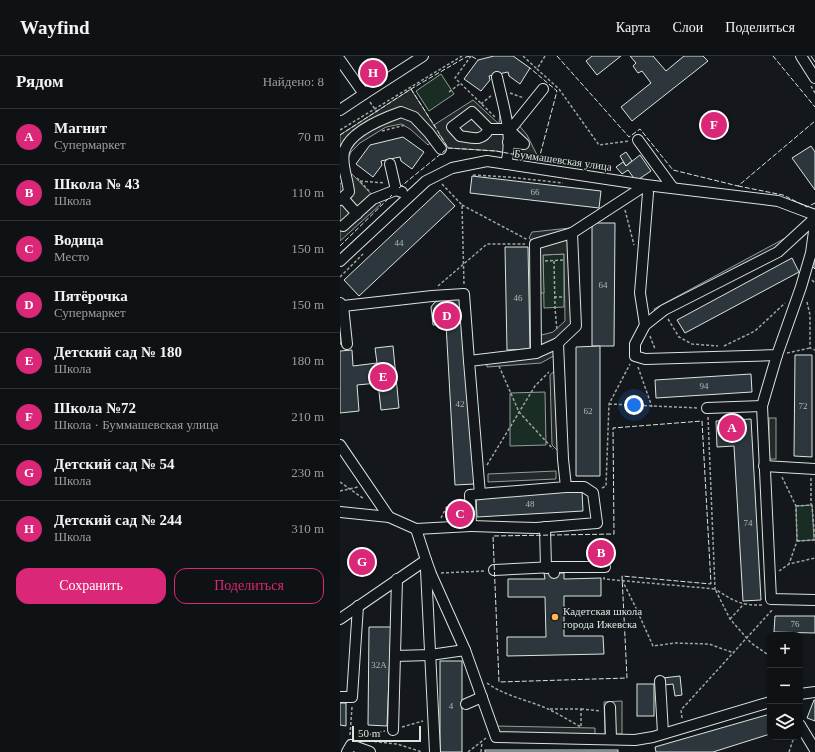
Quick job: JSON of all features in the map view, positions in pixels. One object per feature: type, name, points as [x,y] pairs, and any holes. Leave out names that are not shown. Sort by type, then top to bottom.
[{"type":"street","points":[[340,110],[423,56]]},
{"type":"street","points":[[801,56],[815,78]]},
{"type":"street","points":[[340,60],[364,94]]},
{"type":"street","points":[[497,77],[508,129],[509,153],[506,164]]},
{"type":"street","points":[[489,129],[508,129],[514,125],[543,90]]},
{"type":"street","points":[[357,214],[341,199],[349,192],[344,166],[344,152],[357,134],[387,117],[401,112],[414,117],[441,149]]},
{"type":"street","points":[[508,129],[524,144],[508,142]]},
{"type":"street","points":[[638,140],[673,188]]},
{"type":"street","name":"Буммашевская улица","points":[[340,261],[426,181],[452,168],[487,161],[673,188],[778,201],[815,216]]},
{"type":"street","points":[[390,164],[395,187],[410,195]]},
{"type":"street","points":[[536,353],[535,244],[572,233],[646,184],[648,193],[640,293],[645,325]]},
{"type":"street","points":[[343,226],[373,199],[395,187]]},
{"type":"street","points":[[777,355],[645,359],[635,356],[635,344],[645,325],[664,310],[778,252],[815,216]]},
{"type":"street","points":[[815,224],[811,253],[801,287],[777,355],[762,406],[770,578],[776,599],[815,600]]},
{"type":"street","points":[[469,360],[536,353],[558,343],[576,326],[572,233]]},
{"type":"street","points":[[347,344],[342,305],[464,294],[478,480],[471,526]]},
{"type":"street","points":[[558,343],[563,459],[566,487]]},
{"type":"street","points":[[708,408],[762,406]]},
{"type":"street","points":[[340,445],[389,517]]},
{"type":"street","points":[[764,466],[813,468]]},
{"type":"street","points":[[340,512],[389,517],[416,529],[471,526],[504,528],[545,527],[597,523],[593,493],[584,487],[475,494]]},
{"type":"street","points":[[545,527],[551,569]]},
{"type":"street","points":[[416,529],[431,574],[474,673],[496,737],[635,740],[684,728],[767,703]]},
{"type":"street","points":[[340,619],[426,560]]},
{"type":"street","points":[[426,560],[435,752]]},
{"type":"street","points":[[494,570],[605,568]]},
{"type":"street","points":[[393,730],[397,579]]},
{"type":"street","points":[[340,697],[352,697],[358,606]]},
{"type":"street","points":[[395,656],[430,655],[465,650]]},
{"type":"street","points":[[660,681],[663,733]]},
{"type":"street","points":[[803,694],[815,692]]},
{"type":"street","points":[[466,704],[482,697]]},
{"type":"street","points":[[610,709],[611,739]]},
{"type":"street","points":[[803,730],[815,750]]},
{"type":"street","points":[[347,752],[350,745],[370,752]]},
{"type":"path","points":[[340,130],[462,56]]},
{"type":"path","points":[[471,56],[455,78],[497,118]]},
{"type":"path","points":[[523,56],[559,89],[598,145],[638,140]]},
{"type":"path","points":[[537,69],[545,56]]},
{"type":"path","points":[[449,92],[461,84]]},
{"type":"path","points":[[481,104],[499,88],[533,101]]},
{"type":"path","points":[[467,174],[569,184]]},
{"type":"path","points":[[355,176],[376,198]]},
{"type":"path","points":[[360,182],[395,187]]},
{"type":"path","points":[[441,183],[462,205],[535,244]]},
{"type":"path","points":[[622,201],[630,226],[634,248],[643,256]]},
{"type":"path","points":[[462,205],[464,294]]},
{"type":"path","points":[[432,296],[432,290],[487,244],[535,244]]},
{"type":"path","points":[[340,277],[367,250]]},
{"type":"path","points":[[535,261],[573,260]]},
{"type":"path","points":[[554,261],[554,308],[558,343]]},
{"type":"path","points":[[801,287],[810,315],[810,348]]},
{"type":"path","points":[[664,310],[679,337],[692,344],[722,347],[755,331],[788,300]]},
{"type":"path","points":[[645,325],[659,358]]},
{"type":"path","points":[[777,355],[810,348],[815,350]]},
{"type":"path","points":[[593,493],[606,486],[609,404],[635,356]]},
{"type":"path","points":[[635,356],[652,407]]},
{"type":"path","points":[[496,358],[519,412],[563,459]]},
{"type":"path","points":[[478,480],[535,386],[558,364]]},
{"type":"path","points":[[609,404],[652,407],[708,408],[714,589],[730,619],[751,643],[767,654]]},
{"type":"path","points":[[777,467],[796,506],[797,541],[789,564]]},
{"type":"path","points":[[797,541],[815,541],[814,514],[812,505],[811,506],[813,468]]},
{"type":"path","points":[[340,491],[367,485]]},
{"type":"path","points":[[439,528],[442,516],[447,506],[475,494]]},
{"type":"path","points":[[796,506],[811,506]]},
{"type":"path","points":[[770,578],[789,564],[815,558]]},
{"type":"path","points":[[605,568],[604,579],[714,589],[734,601],[752,605],[763,605],[776,599]]},
{"type":"path","points":[[431,574],[494,570]]},
{"type":"path","points":[[622,580],[653,646],[675,643],[709,644],[734,653]]},
{"type":"path","points":[[684,728],[681,710],[747,638],[776,599]]},
{"type":"path","points":[[730,619],[744,604]]},
{"type":"path","points":[[474,673],[493,687],[520,700],[548,709],[581,727],[581,709]]},
{"type":"path","points":[[349,739],[352,697]]},
{"type":"path","points":[[548,709],[610,709]]},
{"type":"path","points":[[468,752],[494,733]]},
{"type":"path","points":[[356,740],[397,744],[422,752]]},
{"type":"path","points":[[789,752],[793,740]]},
{"type":"path","points":[[481,752],[482,741]]},
{"type":"green space","points":[[441,74],[454,94],[429,111],[416,91]]},
{"type":"green space","points":[[564,254],[564,307],[544,308],[543,255]]},
{"type":"green space","points":[[545,392],[546,445],[510,446],[510,393]]},
{"type":"green space","points":[[812,505],[814,540],[797,541],[796,506]]},
{"type":"shaded area","points":[[411,89],[435,127],[434,125],[473,100],[499,124],[500,112],[508,112],[527,135],[539,159],[496,151],[448,148],[440,135],[428,145],[410,129],[401,124],[386,127],[360,143],[351,152],[347,161],[340,155],[340,135]]},
{"type":"shaded area","points":[[352,174],[381,204],[340,241],[340,184]]},
{"type":"shaded area","points":[[570,228],[575,229],[574,326],[558,338],[544,345],[539,344],[538,336],[553,332],[565,321],[564,254],[543,255],[544,293],[536,293],[536,245],[529,238],[532,232]]},
{"type":"shaded area","points":[[791,235],[794,241],[656,314],[654,309]]},
{"type":"shaded area","points":[[556,345],[557,354],[541,363],[487,367],[486,360]]},
{"type":"shaded area","points":[[556,370],[558,451],[552,445],[550,375]]},
{"type":"shaded area","points":[[769,418],[776,418],[776,459],[769,459]]},
{"type":"shaded area","points":[[556,471],[556,479],[488,482],[488,474]]},
{"type":"shaded area","points":[[622,701],[622,734],[605,734],[604,702]]},
{"type":"shaded area","points":[[496,726],[595,728],[595,742],[495,739]]},
{"type":"building","points":[[494,56],[513,56],[530,68],[520,84],[509,76],[508,72],[489,76],[490,80],[481,91],[464,79],[478,60]]},
{"type":"building","points":[[592,56],[621,56],[597,75],[586,61]]},
{"type":"building","points":[[630,56],[653,56],[666,71],[684,56],[703,56],[708,61],[632,121],[621,107],[651,83],[642,71],[638,73],[633,66],[636,63]]},
{"type":"building","points":[[403,137],[424,152],[412,169],[401,161],[400,157],[381,161],[382,165],[373,177],[356,164],[370,145]]},
{"type":"building","points":[[811,146],[815,152],[815,190],[792,158]]},
{"type":"building","points":[[626,152],[632,161],[626,166],[620,156]]},
{"type":"building","points":[[640,155],[651,171],[636,181],[628,170],[622,174],[616,167],[623,162],[626,166]]},
{"type":"building","points":[[472,176],[601,191],[599,208],[470,193]]},
{"type":"building","points":[[440,190],[455,206],[359,296],[344,280]]},
{"type":"building","points":[[592,223],[615,223],[614,346],[592,346]]},
{"type":"building","points":[[505,247],[528,247],[530,349],[507,350]]},
{"type":"building","points":[[792,258],[799,272],[685,333],[677,320]]},
{"type":"building","points":[[815,258],[815,269],[810,264]]},
{"type":"building","points":[[463,299],[465,323],[433,325],[431,307],[434,303],[437,301]]},
{"type":"building","points":[[465,323],[474,484],[455,485],[446,324]]},
{"type":"building","points":[[340,325],[342,344],[340,344]]},
{"type":"building","points":[[393,346],[399,408],[381,410],[378,383],[357,385],[359,411],[340,413],[340,351],[352,350],[353,366],[377,363],[375,348]]},
{"type":"building","points":[[600,346],[600,476],[576,476],[576,347]]},
{"type":"building","points":[[795,355],[812,355],[812,457],[794,456]]},
{"type":"building","points":[[751,374],[752,392],[656,398],[655,380]]},
{"type":"building","points":[[751,419],[761,600],[743,601],[734,446],[717,447],[716,421]]},
{"type":"building","points":[[582,491],[583,511],[477,517],[476,497]]},
{"type":"building","points":[[454,507],[464,507],[465,521],[455,521]]},
{"type":"building","name":"Кадетская школа города Ижевска","points":[[544,573],[564,573],[564,579],[601,578],[601,596],[564,596],[564,636],[603,636],[604,654],[507,656],[507,637],[546,637],[545,597],[508,597],[508,579],[545,579]]},
{"type":"building","points":[[775,616],[815,616],[815,633],[774,632]]},
{"type":"building","points":[[369,627],[391,627],[387,726],[368,725]]},
{"type":"building","points":[[440,661],[462,661],[462,752],[440,752]]},
{"type":"building","points":[[680,676],[682,695],[675,696],[673,684],[664,685],[663,678]]},
{"type":"building","points":[[637,684],[654,684],[654,716],[637,716]]},
{"type":"building","points":[[815,700],[815,721],[807,718]]},
{"type":"building","points":[[340,703],[346,703],[346,726],[340,725]]},
{"type":"building","points":[[767,715],[767,735],[713,752],[656,752],[655,747]]},
{"type":"building","points":[[485,750],[618,750],[618,752],[485,752]]},
{"type":"tram line","points":[[811,56],[815,62]]},
{"type":"fence","points":[[340,135],[411,89],[466,57],[471,56],[478,60]]},
{"type":"fence","points":[[557,56],[629,137],[640,129],[673,170],[738,186],[815,121]]},
{"type":"fence","points":[[773,56],[815,107]]},
{"type":"fence","points":[[399,188],[448,148],[496,151],[539,159],[557,91],[530,68]]},
{"type":"fence","points":[[411,89],[448,148]]},
{"type":"fence","points":[[738,186],[783,195],[807,207],[815,203]]},
{"type":"fence","points":[[340,246],[392,195]]},
{"type":"fence","points":[[702,421],[711,584],[622,576],[627,678],[499,682],[493,536],[614,534],[613,428],[702,421]]},
{"type":"place","name":"Детский сад № 244","points":[[373,73]]},
{"type":"place","name":"Школа №72","points":[[714,125]]},
{"type":"place","name":"Пятёрочка","points":[[447,316]]},
{"type":"place","name":"Детский сад № 180","points":[[383,377]]},
{"type":"place","name":"Магнит","points":[[732,428]]},
{"type":"place","name":"Водица","points":[[460,514]]},
{"type":"place","name":"Школа № 43","points":[[601,553]]},
{"type":"place","name":"Детский сад № 54","points":[[362,562]]},
{"type":"place","name":"Кадетская школа города Ижевска","points":[[555,617]]}]
